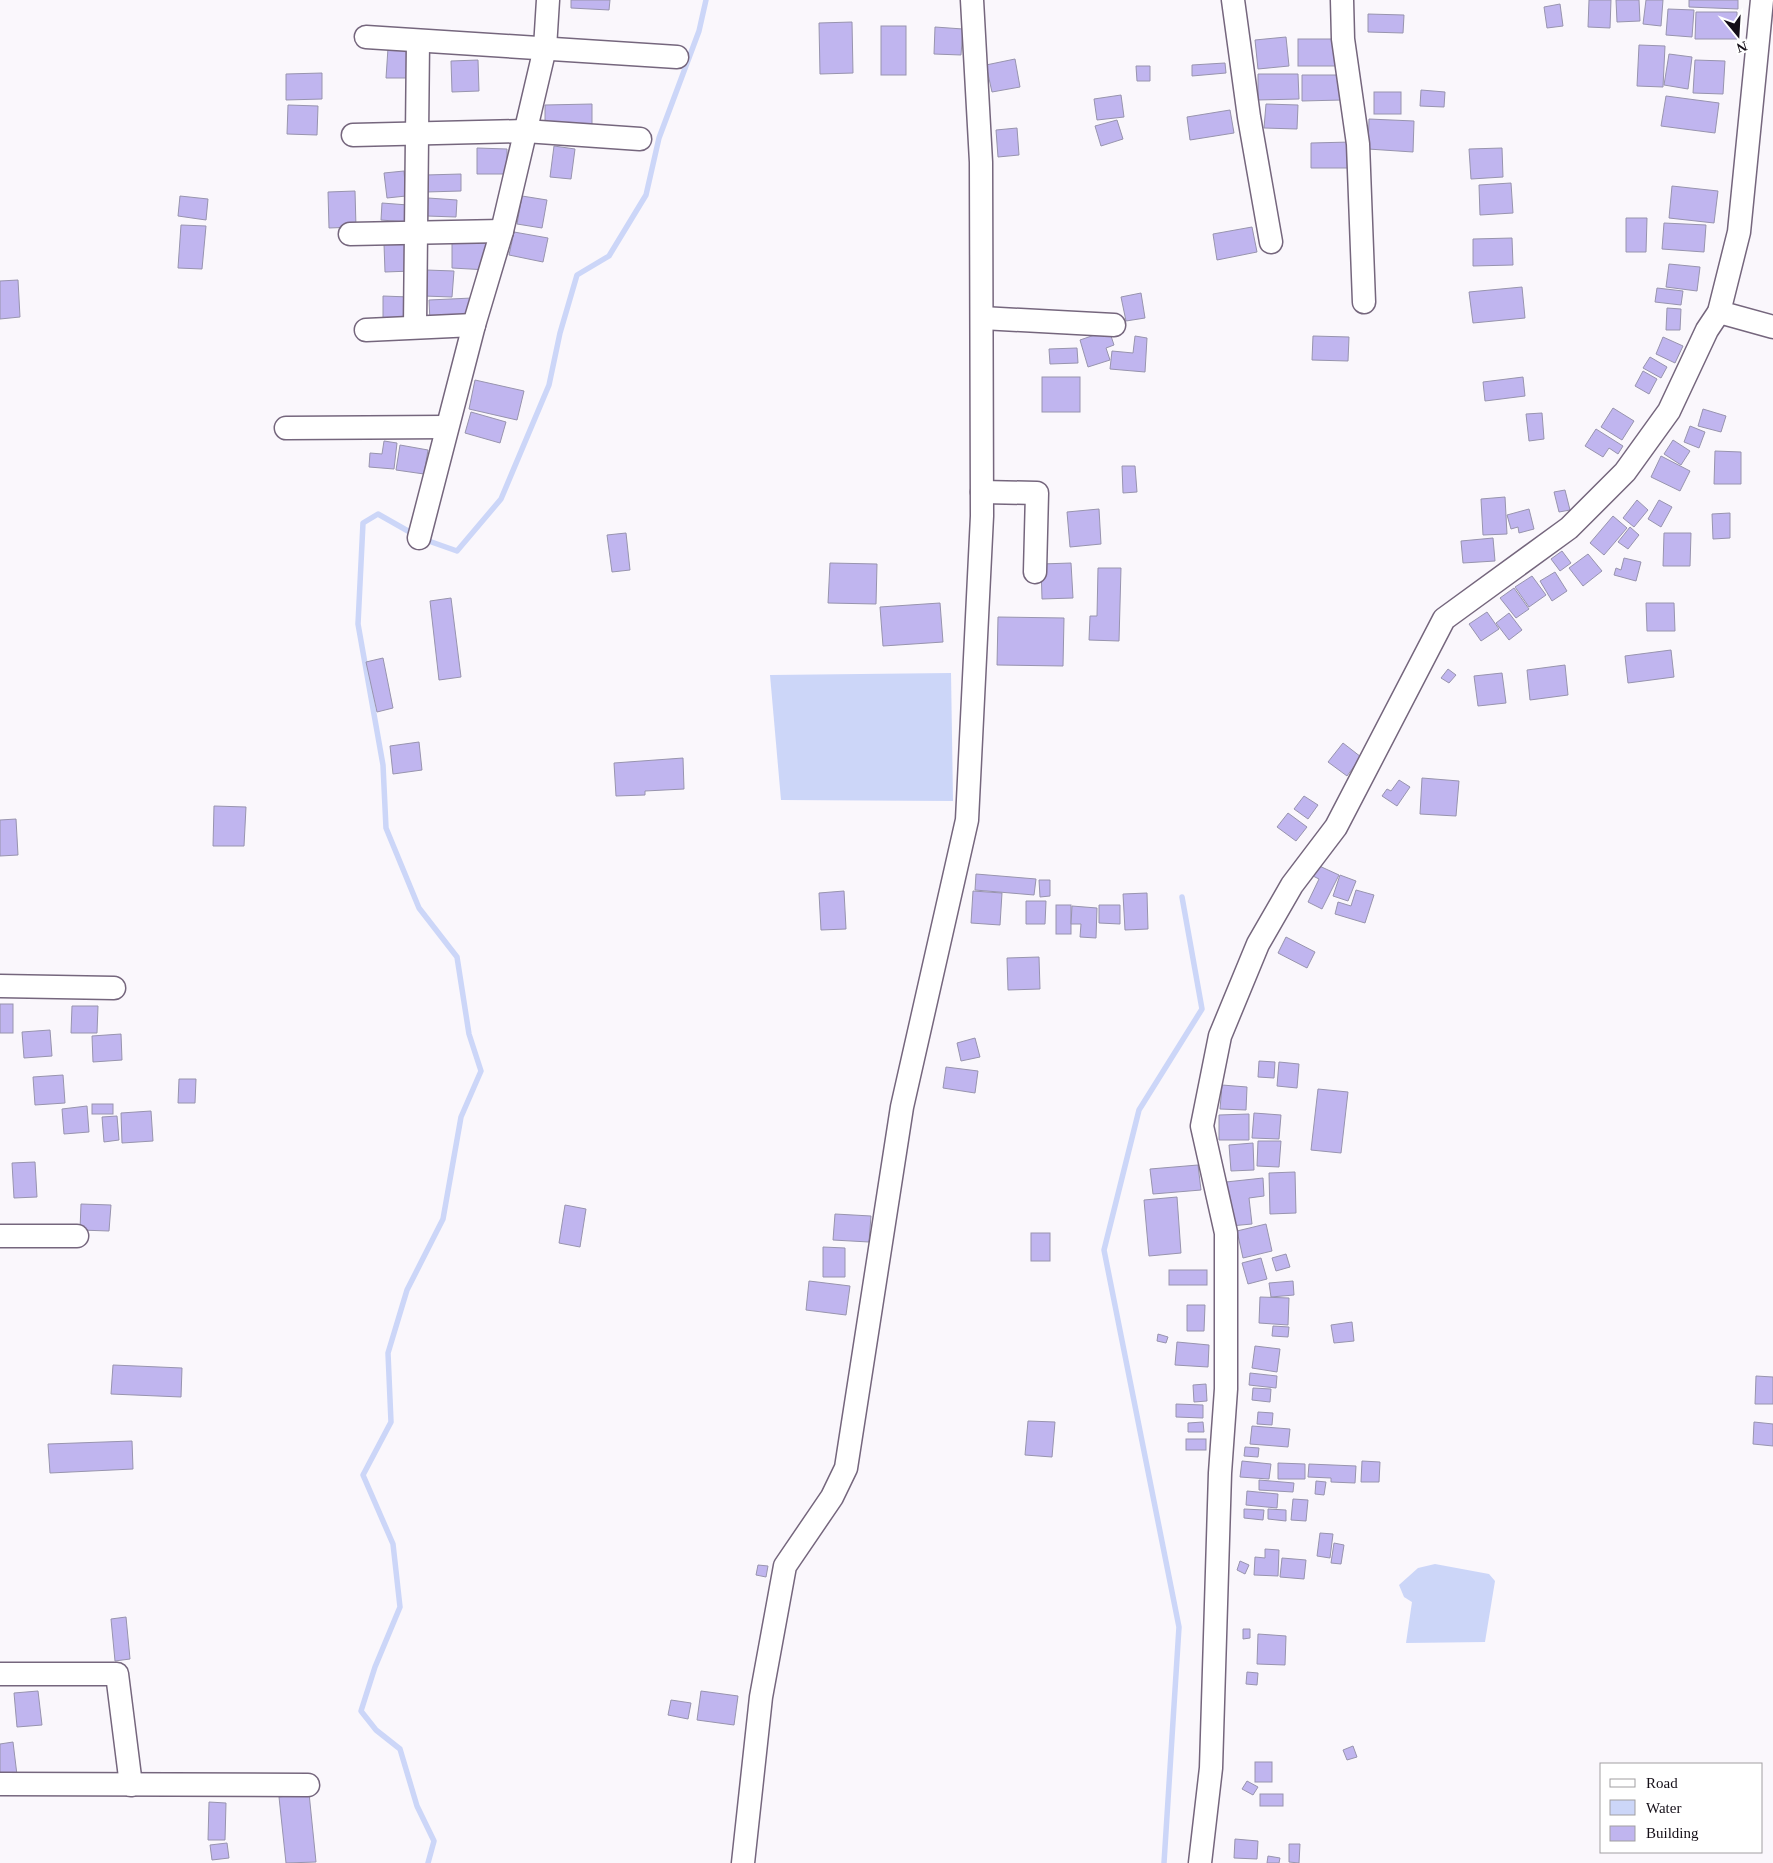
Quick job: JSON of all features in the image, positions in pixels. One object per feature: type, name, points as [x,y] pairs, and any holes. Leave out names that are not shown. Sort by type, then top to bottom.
[{"type":"street","points":[[419,538],[474,325],[502,231],[545,48],[548,0]]},
{"type":"street","points":[[743,1863],[761,1697],[785,1566],[832,1497],[846,1468],[902,1107],[967,820],[984,643],[981,162],[972,0]]},
{"type":"street","points":[[1233,0],[1249,117],[1271,242]]},
{"type":"street","points":[[1342,0],[1343,39],[1358,144],[1364,302]]},
{"type":"street","points":[[1200,1863],[1211,1768],[1220,1473],[1226,1389],[1226,1233],[1202,1126],[1220,1036],[1258,944],[1292,884],[1336,827],[1444,619],[1568,528],[1625,472],[1669,411],[1707,330],[1719,312],[1739,232],[1762,0]]},
{"type":"street","points":[[366,37],[676,58]]},
{"type":"street","points":[[415,328],[418,41]]},
{"type":"street","points":[[353,134],[525,131],[640,139]]},
{"type":"street","points":[[350,234],[502,231]]},
{"type":"street","points":[[1719,312],[1773,328]]},
{"type":"street","points":[[982,318],[1114,325]]},
{"type":"street","points":[[366,330],[474,325]]},
{"type":"street","points":[[286,428],[447,427]]},
{"type":"street","points":[[982,492],[1037,493],[1034,572]]},
{"type":"street","points":[[0,986],[114,988]]},
{"type":"street","points":[[0,1236],[77,1236]]},
{"type":"street","points":[[0,1674],[117,1674],[131,1785]]},
{"type":"street","points":[[0,1784],[308,1786]]},
{"type":"water","points":[[951,673],[953,801],[781,800],[770,675]]},
{"type":"water","points":[[1435,1564],[1489,1574],[1495,1581],[1485,1642],[1406,1643],[1412,1602],[1404,1597],[1399,1585],[1418,1568]]},
{"type":"building","points":[[571,0],[610,0],[609,10],[571,8]]},
{"type":"building","points":[[1589,0],[1611,0],[1610,28],[1588,27]]},
{"type":"building","points":[[1616,0],[1639,0],[1640,21],[1617,22]]},
{"type":"building","points":[[1646,0],[1663,0],[1661,26],[1643,24]]},
{"type":"building","points":[[1689,0],[1738,0],[1738,9],[1689,7]]},
{"type":"building","points":[[1560,4],[1563,26],[1547,28],[1544,7]]},
{"type":"building","points":[[1668,9],[1694,10],[1692,37],[1666,35]]},
{"type":"building","points":[[1696,12],[1737,12],[1737,39],[1695,39]]},
{"type":"building","points":[[1368,14],[1404,15],[1403,33],[1368,32]]},
{"type":"building","points":[[852,22],[853,73],[820,74],[819,23]]},
{"type":"building","points":[[881,26],[906,26],[906,75],[881,75]]},
{"type":"building","points":[[935,27],[963,29],[961,55],[934,54]]},
{"type":"building","points":[[1286,37],[1289,66],[1258,69],[1255,40]]},
{"type":"building","points":[[1298,39],[1336,39],[1336,66],[1298,66]]},
{"type":"building","points":[[1639,45],[1665,46],[1663,87],[1637,86]]},
{"type":"building","points":[[388,48],[413,49],[412,78],[386,78]]},
{"type":"building","points":[[1669,54],[1692,57],[1688,89],[1664,85]]},
{"type":"building","points":[[1015,59],[1020,87],[992,92],[986,65]]},
{"type":"building","points":[[478,60],[479,91],[452,92],[451,61]]},
{"type":"building","points":[[1695,60],[1725,61],[1723,94],[1693,93]]},
{"type":"building","points":[[1225,63],[1226,73],[1192,76],[1192,65]]},
{"type":"building","points":[[1136,66],[1150,66],[1150,81],[1137,81]]},
{"type":"building","points":[[322,73],[322,99],[286,100],[286,74]]},
{"type":"building","points":[[1258,74],[1298,74],[1299,99],[1258,100]]},
{"type":"building","points":[[1302,75],[1342,75],[1342,100],[1302,101]]},
{"type":"building","points":[[1421,90],[1445,92],[1444,107],[1420,106]]},
{"type":"building","points":[[1374,92],[1401,92],[1401,114],[1374,114]]},
{"type":"building","points":[[1121,95],[1124,117],[1097,120],[1094,99]]},
{"type":"building","points":[[1666,96],[1719,103],[1715,133],[1661,126]]},
{"type":"building","points":[[592,104],[592,125],[545,126],[545,105]]},
{"type":"building","points":[[1266,104],[1298,105],[1297,129],[1264,128]]},
{"type":"building","points":[[288,105],[318,106],[317,135],[287,134]]},
{"type":"building","points":[[1230,110],[1234,133],[1190,140],[1187,117]]},
{"type":"building","points":[[1369,119],[1414,121],[1413,152],[1368,149]]},
{"type":"building","points":[[1117,120],[1123,139],[1101,146],[1095,126]]},
{"type":"building","points":[[1017,128],[1019,155],[998,157],[996,130]]},
{"type":"building","points":[[1351,142],[1351,168],[1311,168],[1311,143]]},
{"type":"building","points":[[554,146],[575,149],[571,179],[550,177]]},
{"type":"building","points":[[477,148],[507,149],[507,174],[477,174]]},
{"type":"building","points":[[1502,148],[1503,177],[1471,179],[1469,149]]},
{"type":"building","points":[[404,171],[406,196],[387,198],[384,173]]},
{"type":"building","points":[[461,174],[461,191],[426,192],[426,175]]},
{"type":"building","points":[[1511,183],[1513,213],[1480,215],[1479,185]]},
{"type":"building","points":[[1672,186],[1718,191],[1714,223],[1669,218]]},
{"type":"building","points":[[355,191],[356,227],[329,228],[328,192]]},
{"type":"building","points":[[180,196],[208,199],[206,220],[178,216]]},
{"type":"building","points":[[522,196],[547,200],[542,228],[517,224]]},
{"type":"building","points":[[428,198],[457,200],[456,217],[427,216]]},
{"type":"building","points":[[382,203],[408,205],[406,222],[381,220]]},
{"type":"building","points":[[1626,218],[1647,218],[1646,252],[1626,252]]},
{"type":"building","points":[[1664,223],[1706,225],[1704,252],[1662,249]]},
{"type":"building","points":[[181,225],[206,226],[202,269],[178,268]]},
{"type":"building","points":[[1252,227],[1257,252],[1217,260],[1213,234]]},
{"type":"building","points":[[514,232],[548,238],[543,262],[509,255]]},
{"type":"building","points":[[1512,238],[1513,265],[1473,266],[1473,239]]},
{"type":"building","points":[[452,242],[489,243],[488,270],[452,268]]},
{"type":"building","points":[[411,243],[412,271],[385,272],[384,244]]},
{"type":"building","points":[[1669,264],[1700,267],[1697,291],[1666,287]]},
{"type":"building","points":[[426,270],[454,271],[452,297],[424,296]]},
{"type":"building","points":[[18,280],[20,317],[0,319],[0,281]]},
{"type":"building","points":[[1522,287],[1525,318],[1473,323],[1469,292]]},
{"type":"building","points":[[1657,288],[1683,291],[1681,305],[1655,302]]},
{"type":"building","points":[[1141,293],[1145,318],[1126,321],[1121,297]]},
{"type":"building","points":[[383,296],[409,297],[409,326],[383,326]]},
{"type":"building","points":[[472,298],[473,320],[430,322],[429,300]]},
{"type":"building","points":[[1667,308],[1681,309],[1680,330],[1666,330]]},
{"type":"building","points":[[1109,330],[1114,345],[1106,348],[1110,360],[1088,367],[1080,340]]},
{"type":"building","points":[[1135,336],[1147,338],[1145,372],[1110,369],[1112,351],[1133,353]]},
{"type":"building","points":[[1313,336],[1349,337],[1348,361],[1312,360]]},
{"type":"building","points":[[1663,337],[1683,346],[1675,363],[1656,354]]},
{"type":"building","points":[[1077,348],[1078,363],[1050,364],[1049,349]]},
{"type":"building","points":[[1650,357],[1667,367],[1661,378],[1643,368]]},
{"type":"building","points":[[1643,371],[1657,379],[1649,394],[1635,386]]},
{"type":"building","points":[[1042,377],[1080,377],[1080,412],[1042,412]]},
{"type":"building","points":[[1523,377],[1525,396],[1485,401],[1483,382]]},
{"type":"building","points":[[475,380],[524,391],[517,420],[469,409]]},
{"type":"building","points":[[1613,408],[1634,421],[1622,440],[1601,427]]},
{"type":"building","points":[[1703,409],[1726,416],[1721,432],[1698,426]]},
{"type":"building","points":[[471,412],[506,422],[500,443],[465,433]]},
{"type":"building","points":[[1542,413],[1544,439],[1529,441],[1526,414]]},
{"type":"building","points":[[1690,426],[1705,432],[1699,448],[1684,442]]},
{"type":"building","points":[[1596,429],[1623,446],[1618,454],[1609,448],[1603,457],[1585,446]]},
{"type":"building","points":[[1673,440],[1690,451],[1681,465],[1664,454]]},
{"type":"building","points":[[384,441],[397,443],[394,469],[369,467],[370,453],[382,454]]},
{"type":"building","points":[[400,445],[428,450],[424,474],[396,470]]},
{"type":"building","points":[[1715,451],[1741,452],[1741,484],[1714,484]]},
{"type":"building","points":[[1661,456],[1690,471],[1680,491],[1651,477]]},
{"type":"building","points":[[1122,466],[1135,466],[1137,492],[1123,493]]},
{"type":"building","points":[[1565,490],[1570,510],[1559,512],[1554,492]]},
{"type":"building","points":[[1505,497],[1507,534],[1483,535],[1481,499]]},
{"type":"building","points":[[1637,500],[1648,510],[1634,527],[1623,518]]},
{"type":"building","points":[[1659,500],[1672,507],[1661,527],[1648,519]]},
{"type":"building","points":[[1099,509],[1101,544],[1070,547],[1067,512]]},
{"type":"building","points":[[1529,509],[1534,529],[1519,533],[1518,527],[1511,529],[1507,515]]},
{"type":"building","points":[[1730,513],[1730,538],[1713,539],[1712,514]]},
{"type":"building","points":[[1613,516],[1627,528],[1604,555],[1590,543]]},
{"type":"building","points":[[1630,527],[1639,535],[1628,549],[1618,542]]},
{"type":"building","points":[[626,533],[630,570],[612,572],[607,535]]},
{"type":"building","points":[[1664,533],[1691,533],[1690,566],[1663,566]]},
{"type":"building","points":[[1493,538],[1495,561],[1463,563],[1461,541]]},
{"type":"building","points":[[1562,551],[1571,563],[1560,571],[1551,559]]},
{"type":"building","points":[[1588,554],[1602,571],[1583,586],[1569,568]]},
{"type":"building","points":[[1624,558],[1641,562],[1636,581],[1614,575],[1616,568],[1621,570]]},
{"type":"building","points":[[830,563],[877,564],[876,604],[828,603]]},
{"type":"building","points":[[1071,563],[1073,598],[1042,599],[1041,564]]},
{"type":"building","points":[[1098,568],[1121,568],[1119,641],[1089,640],[1090,616],[1097,616]]},
{"type":"building","points":[[1555,572],[1567,591],[1552,601],[1540,581]]},
{"type":"building","points":[[1532,576],[1546,595],[1529,607],[1515,587]]},
{"type":"building","points":[[1514,588],[1529,609],[1516,618],[1500,598]]},
{"type":"building","points":[[451,598],[461,677],[439,680],[430,601]]},
{"type":"building","points":[[940,603],[943,642],[883,646],[880,607]]},
{"type":"building","points":[[1646,603],[1674,603],[1675,631],[1647,631]]},
{"type":"building","points":[[1487,612],[1499,629],[1481,641],[1469,624]]},
{"type":"building","points":[[1509,613],[1522,630],[1509,640],[1496,623]]},
{"type":"building","points":[[998,617],[1064,618],[1063,666],[997,665]]},
{"type":"building","points":[[1671,650],[1674,677],[1628,683],[1625,656]]},
{"type":"building","points":[[383,658],[393,708],[377,712],[366,662]]},
{"type":"building","points":[[1565,665],[1568,695],[1530,700],[1527,670]]},
{"type":"building","points":[[1448,669],[1456,675],[1449,683],[1441,678]]},
{"type":"building","points":[[1502,673],[1506,703],[1478,706],[1474,676]]},
{"type":"building","points":[[419,742],[422,770],[393,774],[390,746]]},
{"type":"building","points":[[1343,743],[1361,757],[1347,776],[1328,762]]},
{"type":"building","points":[[683,758],[684,789],[645,791],[645,795],[616,796],[614,763]]},
{"type":"building","points":[[1422,778],[1459,781],[1456,816],[1420,814]]},
{"type":"building","points":[[1399,780],[1410,787],[1397,806],[1382,796],[1387,789],[1391,791]]},
{"type":"building","points":[[1304,796],[1318,805],[1308,819],[1294,809]]},
{"type":"building","points":[[214,806],[246,807],[244,846],[213,846]]},
{"type":"building","points":[[1288,813],[1307,827],[1296,841],[1277,827]]},
{"type":"building","points":[[16,819],[18,855],[0,856],[0,820]]},
{"type":"building","points":[[1315,864],[1339,875],[1322,909],[1308,902],[1319,879],[1309,874]]},
{"type":"building","points":[[976,874],[1036,879],[1034,895],[975,890]]},
{"type":"building","points":[[1340,875],[1356,881],[1348,901],[1333,896]]},
{"type":"building","points":[[1039,880],[1050,880],[1050,896],[1040,897]]},
{"type":"building","points":[[1356,890],[1374,895],[1365,923],[1335,914],[1338,902],[1351,906]]},
{"type":"building","points":[[844,891],[846,929],[821,930],[819,893]]},
{"type":"building","points":[[973,891],[1002,893],[1000,925],[971,923]]},
{"type":"building","points":[[1147,893],[1148,929],[1125,930],[1123,894]]},
{"type":"building","points":[[1026,901],[1046,901],[1045,924],[1026,924]]},
{"type":"building","points":[[1056,905],[1071,905],[1071,934],[1056,934]]},
{"type":"building","points":[[1099,905],[1120,905],[1120,924],[1099,923]]},
{"type":"building","points":[[1072,906],[1097,908],[1096,938],[1080,937],[1081,924],[1071,924]]},
{"type":"building","points":[[1286,937],[1315,952],[1307,968],[1278,953]]},
{"type":"building","points":[[1039,957],[1040,989],[1008,990],[1007,958]]},
{"type":"building","points":[[0,1004],[13,1004],[13,1033],[0,1033]]},
{"type":"building","points":[[72,1006],[98,1006],[97,1033],[71,1033]]},
{"type":"building","points":[[50,1030],[52,1056],[24,1058],[22,1032]]},
{"type":"building","points":[[121,1034],[122,1060],[93,1062],[92,1036]]},
{"type":"building","points":[[975,1038],[980,1057],[961,1061],[957,1043]]},
{"type":"building","points":[[1259,1061],[1275,1062],[1274,1078],[1258,1077]]},
{"type":"building","points":[[1279,1062],[1299,1064],[1297,1088],[1277,1086]]},
{"type":"building","points":[[946,1067],[978,1071],[975,1093],[943,1088]]},
{"type":"building","points":[[63,1075],[65,1103],[35,1105],[33,1077]]},
{"type":"building","points":[[179,1079],[196,1079],[195,1103],[178,1103]]},
{"type":"building","points":[[1222,1085],[1247,1087],[1246,1110],[1220,1109]]},
{"type":"building","points":[[1318,1089],[1348,1092],[1341,1153],[1311,1150]]},
{"type":"building","points":[[92,1104],[113,1104],[113,1114],[92,1114]]},
{"type":"building","points":[[87,1106],[89,1132],[64,1134],[62,1109]]},
{"type":"building","points":[[151,1111],[153,1141],[122,1143],[121,1113]]},
{"type":"building","points":[[1254,1113],[1281,1115],[1279,1139],[1252,1138]]},
{"type":"building","points":[[1249,1114],[1249,1140],[1219,1140],[1219,1115]]},
{"type":"building","points":[[117,1116],[119,1140],[104,1142],[102,1117]]},
{"type":"building","points":[[1258,1141],[1281,1141],[1279,1167],[1257,1166]]},
{"type":"building","points":[[1253,1143],[1254,1170],[1231,1171],[1229,1145]]},
{"type":"building","points":[[35,1162],[37,1197],[14,1198],[12,1163]]},
{"type":"building","points":[[1198,1165],[1201,1190],[1153,1194],[1150,1169]]},
{"type":"building","points":[[1295,1172],[1296,1213],[1270,1214],[1269,1173]]},
{"type":"building","points":[[1263,1178],[1264,1196],[1249,1198],[1252,1224],[1230,1226],[1226,1182]]},
{"type":"building","points":[[1177,1197],[1181,1253],[1149,1256],[1144,1200]]},
{"type":"building","points":[[81,1204],[111,1205],[109,1231],[80,1230]]},
{"type":"building","points":[[565,1205],[586,1209],[580,1247],[559,1243]]},
{"type":"building","points":[[835,1214],[871,1216],[869,1242],[833,1240]]},
{"type":"building","points":[[1266,1224],[1272,1251],[1243,1258],[1237,1231]]},
{"type":"building","points":[[1031,1233],[1050,1233],[1050,1261],[1031,1261]]},
{"type":"building","points":[[823,1247],[845,1248],[845,1277],[823,1277]]},
{"type":"building","points":[[1286,1254],[1290,1267],[1276,1271],[1272,1258]]},
{"type":"building","points":[[1261,1258],[1267,1279],[1248,1284],[1242,1263]]},
{"type":"building","points":[[1169,1270],[1207,1270],[1207,1285],[1169,1285]]},
{"type":"building","points":[[809,1281],[850,1286],[846,1315],[806,1310]]},
{"type":"building","points":[[1293,1281],[1294,1295],[1271,1297],[1269,1283]]},
{"type":"building","points":[[1260,1297],[1289,1298],[1288,1325],[1259,1323]]},
{"type":"building","points":[[1187,1305],[1205,1305],[1204,1331],[1187,1331]]},
{"type":"building","points":[[1352,1322],[1354,1341],[1334,1343],[1331,1325]]},
{"type":"building","points":[[1273,1326],[1289,1327],[1288,1337],[1272,1336]]},
{"type":"building","points":[[1158,1334],[1168,1337],[1166,1343],[1157,1341]]},
{"type":"building","points":[[1177,1342],[1209,1345],[1208,1367],[1175,1365]]},
{"type":"building","points":[[1255,1346],[1280,1349],[1277,1372],[1252,1368]]},
{"type":"building","points":[[113,1365],[182,1368],[181,1397],[111,1394]]},
{"type":"building","points":[[1250,1373],[1277,1376],[1276,1388],[1249,1385]]},
{"type":"building","points":[[1756,1376],[1773,1377],[1773,1404],[1755,1404]]},
{"type":"building","points":[[1206,1384],[1207,1401],[1194,1402],[1193,1385]]},
{"type":"building","points":[[1253,1388],[1271,1389],[1270,1402],[1252,1400]]},
{"type":"building","points":[[1176,1404],[1203,1405],[1203,1418],[1176,1417]]},
{"type":"building","points":[[1258,1412],[1273,1413],[1272,1425],[1257,1424]]},
{"type":"building","points":[[1028,1421],[1055,1422],[1052,1457],[1025,1455]]},
{"type":"building","points":[[1203,1422],[1204,1432],[1188,1432],[1188,1423]]},
{"type":"building","points":[[1754,1422],[1773,1424],[1773,1446],[1753,1444]]},
{"type":"building","points":[[1252,1426],[1290,1429],[1288,1447],[1250,1444]]},
{"type":"building","points":[[1186,1439],[1206,1439],[1206,1450],[1186,1450]]},
{"type":"building","points":[[132,1441],[133,1469],[50,1473],[48,1444]]},
{"type":"building","points":[[1245,1447],[1259,1448],[1258,1457],[1244,1456]]},
{"type":"building","points":[[1242,1461],[1271,1464],[1269,1479],[1240,1477]]},
{"type":"building","points":[[1362,1461],[1380,1462],[1379,1482],[1361,1482]]},
{"type":"building","points":[[1278,1463],[1305,1464],[1305,1479],[1278,1479]]},
{"type":"building","points":[[1309,1464],[1356,1466],[1355,1483],[1331,1482],[1331,1478],[1308,1477]]},
{"type":"building","points":[[1259,1480],[1294,1483],[1293,1492],[1259,1490]]},
{"type":"building","points":[[1316,1481],[1326,1482],[1324,1495],[1315,1494]]},
{"type":"building","points":[[1247,1491],[1278,1494],[1277,1508],[1246,1505]]},
{"type":"building","points":[[1293,1499],[1308,1500],[1306,1521],[1291,1520]]},
{"type":"building","points":[[1244,1509],[1264,1510],[1263,1520],[1244,1518]]},
{"type":"building","points":[[1268,1509],[1286,1510],[1286,1521],[1268,1519]]},
{"type":"building","points":[[1320,1533],[1333,1534],[1330,1558],[1317,1556]]},
{"type":"building","points":[[1334,1543],[1344,1545],[1341,1564],[1331,1563]]},
{"type":"building","points":[[1265,1549],[1279,1550],[1278,1576],[1254,1575],[1255,1557],[1265,1558]]},
{"type":"building","points":[[1282,1558],[1306,1560],[1304,1579],[1280,1577]]},
{"type":"building","points":[[1240,1561],[1249,1565],[1245,1574],[1237,1570]]},
{"type":"building","points":[[758,1565],[768,1566],[766,1577],[756,1575]]},
{"type":"building","points":[[126,1617],[130,1659],[115,1661],[111,1619]]},
{"type":"building","points":[[1243,1629],[1250,1629],[1250,1638],[1243,1639]]},
{"type":"building","points":[[1258,1634],[1286,1636],[1285,1665],[1257,1664]]},
{"type":"building","points":[[1247,1672],[1258,1673],[1257,1685],[1246,1684]]},
{"type":"building","points":[[38,1691],[42,1725],[17,1727],[14,1693]]},
{"type":"building","points":[[701,1691],[738,1696],[734,1725],[697,1720]]},
{"type":"building","points":[[671,1700],[691,1703],[688,1719],[668,1715]]},
{"type":"building","points":[[13,1742],[17,1775],[0,1777],[0,1744]]},
{"type":"building","points":[[1353,1746],[1357,1757],[1347,1760],[1343,1750]]},
{"type":"building","points":[[1255,1762],[1272,1762],[1272,1782],[1255,1782]]},
{"type":"building","points":[[1247,1781],[1258,1787],[1253,1795],[1242,1789]]},
{"type":"building","points":[[309,1793],[316,1862],[286,1863],[279,1797]]},
{"type":"building","points":[[1260,1794],[1283,1794],[1283,1806],[1260,1806]]},
{"type":"building","points":[[209,1802],[226,1803],[225,1840],[208,1840]]},
{"type":"building","points":[[1235,1839],[1258,1841],[1257,1859],[1234,1858]]},
{"type":"building","points":[[227,1843],[229,1858],[212,1860],[210,1845]]},
{"type":"building","points":[[1289,1844],[1300,1844],[1299,1863],[1289,1862]]},
{"type":"building","points":[[1268,1856],[1280,1858],[1279,1863],[1267,1863]]},
{"type":"waterway","points":[[423,539],[457,551],[501,499],[549,385],[560,333],[577,275],[609,256],[646,195],[659,138],[699,31],[706,0]]},
{"type":"waterway","points":[[415,535],[378,514],[363,523],[358,624],[383,765],[386,828],[419,908],[457,957],[469,1034],[481,1071],[461,1117],[443,1219],[407,1290],[388,1353],[391,1422],[363,1475],[393,1544],[400,1607],[375,1667],[361,1711],[376,1730],[400,1749],[417,1806],[434,1841],[428,1863]]},
{"type":"waterway","points":[[1164,1863],[1179,1627],[1104,1250],[1139,1110],[1202,1009],[1182,897]]}]
